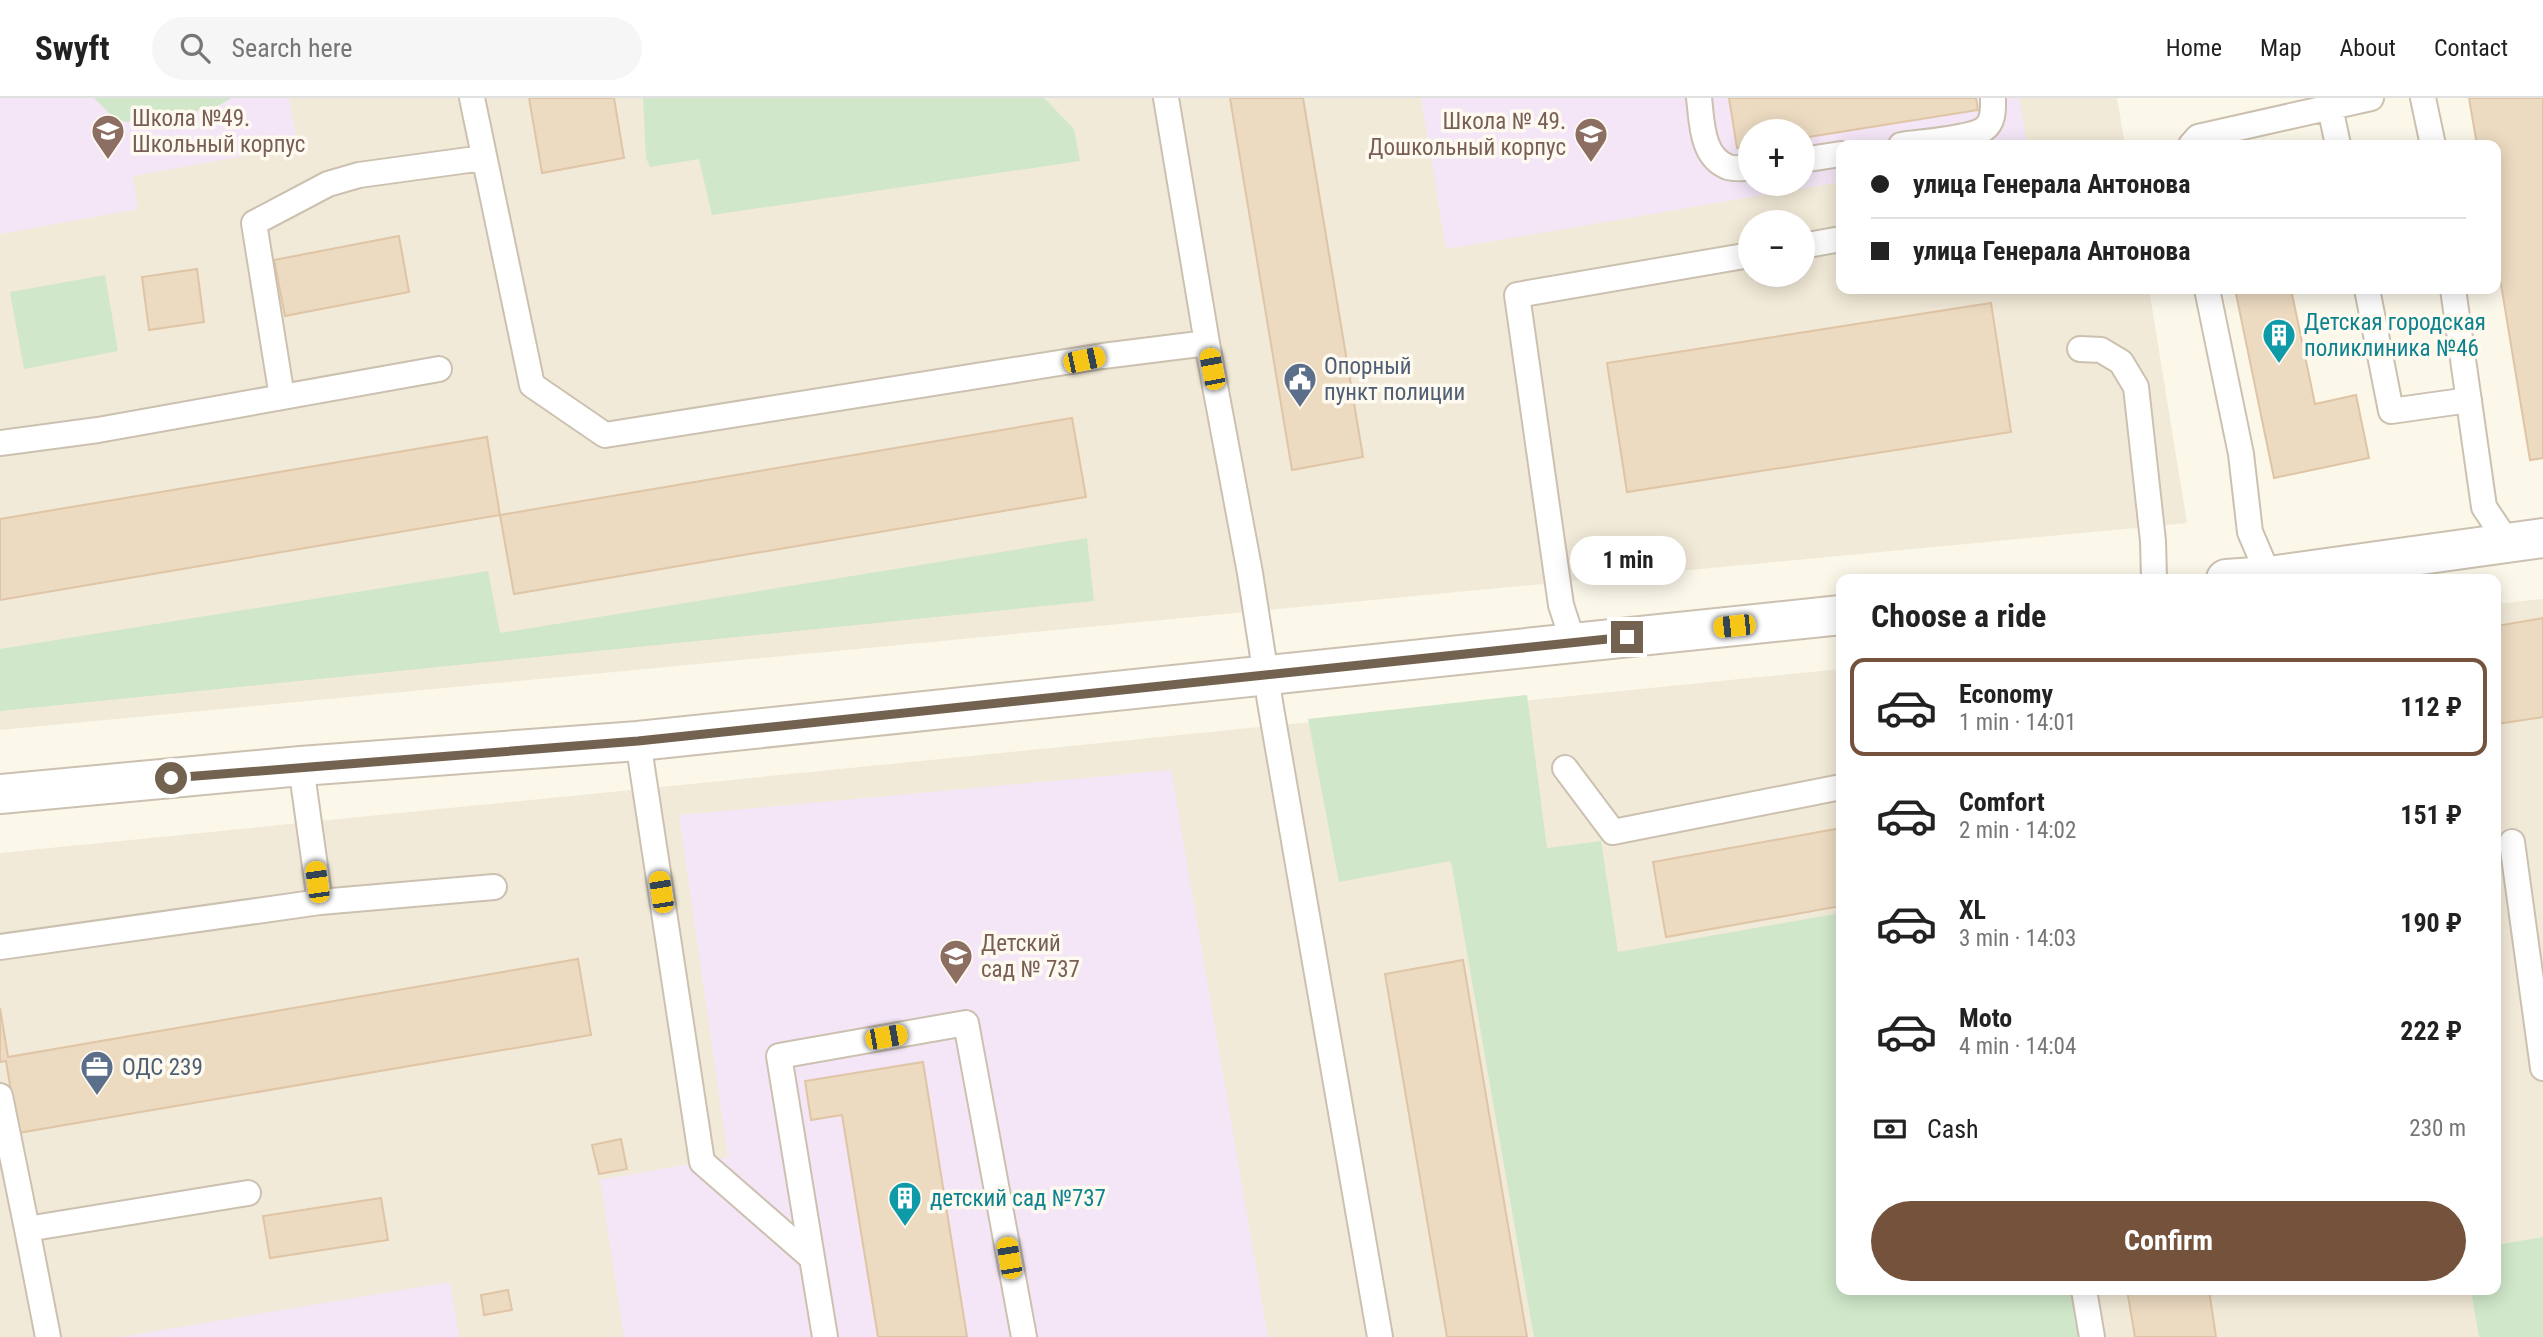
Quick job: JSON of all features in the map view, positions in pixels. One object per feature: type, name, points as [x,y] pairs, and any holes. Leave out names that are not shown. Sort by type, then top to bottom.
[{"type":"street","points":[[2298,574],[2525,541]]},
{"type":"street","points":[[0,794],[301,766],[638,741],[1836,616]]},
{"type":"lane","points":[[472,98],[532,385],[605,435],[1103,356],[1207,343]]},
{"type":"lane","points":[[1166,98],[1380,1337]]},
{"type":"lane","points":[[1699,98],[1706,142],[1715,159],[1729,167],[1738,167]]},
{"type":"lane","points":[[1934,140],[1985,129],[1993,117],[1993,98]]},
{"type":"lane","points":[[2195,140],[2198,137],[2371,98]]},
{"type":"lane","points":[[2423,98],[2432,140]]},
{"type":"lane","points":[[2330,107],[2337,140]]},
{"type":"lane","points":[[1815,158],[1836,155]]},
{"type":"lane","points":[[282,397],[254,223],[338,181],[483,159]]},
{"type":"lane","points":[[1815,244],[1836,240]]},
{"type":"lane","points":[[1573,642],[1561,605],[1517,296],[1738,257]]},
{"type":"lane","points":[[2208,294],[2241,454],[2250,531],[2268,574]]},
{"type":"lane","points":[[2368,294],[2391,411],[2469,400]]},
{"type":"lane","points":[[2454,294],[2484,507],[2525,541]]},
{"type":"lane","points":[[2080,349],[2101,350],[2121,362],[2136,387],[2153,541],[2154,574]]},
{"type":"lane","points":[[0,443],[98,430],[439,369]]},
{"type":"lane","points":[[638,741],[702,1162],[812,1258]]},
{"type":"lane","points":[[301,766],[320,902]]},
{"type":"lane","points":[[1565,768],[1613,832],[1836,788]]},
{"type":"lane","points":[[2512,842],[2543,1069]]},
{"type":"lane","points":[[0,947],[320,902],[494,887]]},
{"type":"lane","points":[[825,1337],[779,1056],[966,1023],[1024,1337]]},
{"type":"lane","points":[[0,1096],[48,1337]]},
{"type":"lane","points":[[27,1229],[248,1193]]},
{"type":"lane","points":[[2085,1295],[2092,1337]]},
{"type":"shaded area","points":[[0,98],[2117,98],[2124,140],[1836,140],[1836,294],[2150,294],[2187,523],[0,730]]},
{"type":"shaded area","name":"Школа №49. Школьный корпус","points":[[0,98],[289,98],[298,146],[133,176],[138,209],[0,234]]},
{"type":"shaded area","name":"Школа № 49. Дошкольный корпус","points":[[1421,98],[2019,98],[2026,140],[1836,140],[1836,183],[1815,186],[1815,119],[1738,119],[1738,196],[1758,196],[1446,249]]},
{"type":"shaded area","points":[[2543,599],[2543,1337],[0,1337],[0,853],[1836,669],[1836,1295],[2501,1295],[2501,603]]},
{"type":"shaded area","name":"Детский сад № 737","points":[[1171,770],[1268,1337],[624,1337],[600,1180],[728,1157],[679,815]]},
{"type":"shaded area","points":[[450,1282],[459,1337],[121,1337]]},
{"type":"green space","points":[[94,98],[232,98],[214,108],[126,122],[114,118]]},
{"type":"green space","points":[[643,98],[1044,98],[1074,129],[1080,161],[712,215],[699,159],[650,167],[646,158]]},
{"type":"green space","points":[[105,275],[118,351],[24,369],[10,292]]},
{"type":"green space","points":[[1087,538],[1094,601],[0,711],[0,649],[488,571],[500,633]]},
{"type":"green space","points":[[1527,695],[1547,848],[1601,841],[1618,952],[1836,914],[1836,1295],[2079,1295],[2086,1337],[1534,1337],[1451,861],[1339,882],[1308,719]]},
{"type":"green space","points":[[2543,1237],[2543,1337],[2479,1337],[2472,1295],[2501,1295],[2501,1244]]},
{"type":"building","points":[[529,98],[614,98],[624,158],[542,173]]},
{"type":"building","points":[[1230,98],[1303,98],[1363,457],[1292,470]]},
{"type":"building","points":[[1729,98],[1976,98],[1978,110],[1815,136],[1815,119],[1738,119],[1737,148]]},
{"type":"building","points":[[2469,98],[2543,98],[2543,458],[2530,460],[2501,284],[2501,140],[2476,140]]},
{"type":"building","points":[[399,236],[409,292],[285,316],[274,260]]},
{"type":"building","points":[[197,269],[204,322],[149,330],[142,277]]},
{"type":"building","name":"Детская городская поликлиника №46","points":[[2236,294],[2292,294],[2315,404],[2356,395],[2369,458],[2274,478]]},
{"type":"building","points":[[1991,303],[2011,432],[1627,492],[1607,363]]},
{"type":"building","points":[[1072,418],[1086,497],[514,594],[500,515]]},
{"type":"building","points":[[487,437],[500,515],[0,600],[0,519]]},
{"type":"building","points":[[2543,618],[2543,717],[2501,723],[2501,625]]},
{"type":"building","points":[[1836,829],[1836,907],[1666,937],[1653,862]]},
{"type":"building","points":[[578,959],[591,1035],[18,1133],[6,1061],[0,1062],[0,1008],[8,1057]]},
{"type":"building","points":[[1463,960],[1527,1337],[1447,1337],[1385,974]]},
{"type":"building","name":"детский сад №737","points":[[923,1062],[967,1337],[878,1337],[842,1115],[811,1120],[805,1081]]},
{"type":"building","points":[[621,1139],[627,1169],[599,1174],[592,1145]]},
{"type":"building","points":[[381,1198],[388,1240],[270,1258],[263,1216]]},
{"type":"building","points":[[508,1290],[512,1310],[484,1315],[481,1295]]},
{"type":"building","points":[[2128,1295],[2210,1295],[2216,1337],[2135,1337]]},
{"type":"place","name":"Школа №49. Школьный корпус","points":[[108,161]]},
{"type":"place","name":"Школа № 49. Дошкольный корпус","points":[[1591,164]]},
{"type":"place","name":"Детская городская поликлиника №46","points":[[2279,365]]},
{"type":"place","name":"Опорный пункт полиции","points":[[1300,409]]},
{"type":"place","name":"Детский сад № 737","points":[[956,986]]},
{"type":"place","name":"ОДС 239","points":[[97,1097]]},
{"type":"place","name":"детский сад №737","points":[[905,1228]]},
{"type":"route","points":[[171,778],[638,741],[1627,637]]}]
